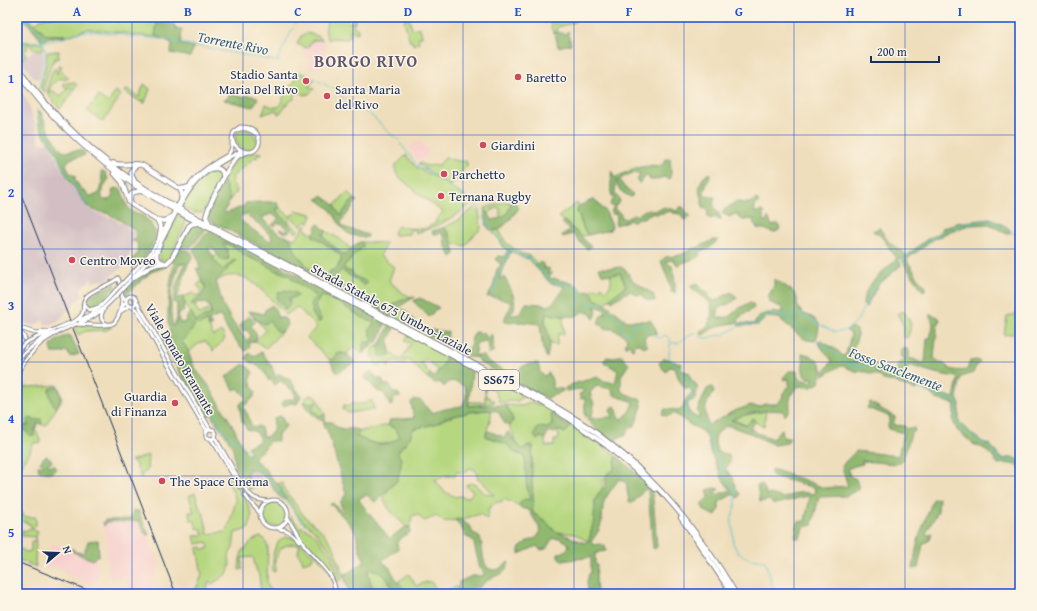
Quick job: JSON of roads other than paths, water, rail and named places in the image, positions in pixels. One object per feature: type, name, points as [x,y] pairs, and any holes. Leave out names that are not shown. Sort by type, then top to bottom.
[{"type":"highway","name":"Strada Statale 675 Umbro-Laziale","points":[[17,66],[34,89],[65,124],[107,163],[151,192],[193,215],[209,226],[544,400],[594,431],[648,477],[674,506],[691,527],[736,594]]},
{"type":"highway","name":"Strada Statale 675 Umbro-Laziale","points":[[17,71],[32,92],[66,130],[85,147],[143,191],[200,223],[209,226]]},
{"type":"highway","points":[[193,215],[201,216],[207,210],[222,180],[236,158],[245,151]]},
{"type":"highway","points":[[107,163],[119,165],[142,165],[180,188],[188,187]]},
{"type":"highway","points":[[107,163],[122,182],[129,202],[156,220],[161,228],[159,239]]},
{"type":"highway","points":[[134,180],[131,174],[132,168],[134,166],[142,165]]},
{"type":"highway","points":[[210,169],[217,168],[221,170],[223,175],[222,180]]},
{"type":"highway","points":[[180,188],[182,194],[181,200]]},
{"type":"highway","points":[[131,204],[131,194],[136,191],[143,191]]},
{"type":"highway","points":[[207,210],[206,218],[209,226]]},
{"type":"highway","points":[[184,214],[188,222],[187,229]]},
{"type":"highway","points":[[156,220],[165,221],[171,218]]},
{"type":"highway","points":[[133,278],[154,265],[169,262],[187,229],[192,224],[200,223]]},
{"type":"highway","name":"Strada Statale 675 Umbro-Laziale","points":[[215,229],[542,402],[586,430],[646,479],[672,506],[732,594]]},
{"type":"highway","points":[[160,244],[156,255],[160,262],[165,263]]},
{"type":"main road","points":[[232,138],[236,147],[245,151],[253,151],[258,147],[258,136],[251,128],[240,127],[234,130],[232,138],[231,152],[201,173],[188,187],[179,205],[199,178],[210,169],[245,151]]},
{"type":"main road","points":[[233,134],[237,130],[243,129],[258,136]]},
{"type":"main road","points":[[17,359],[50,334],[59,329],[90,318],[105,307],[119,293],[126,282],[149,255],[175,213],[160,244],[150,259],[133,278],[126,282]]},
{"type":"main road","name":"Viale Donato Bramante","points":[[76,323],[84,312],[84,301],[87,295],[118,278],[121,308]]},
{"type":"main road","points":[[76,323],[88,317],[119,293]]},
{"type":"main road","name":"Viale Donato Bramante","points":[[119,293],[135,299],[209,430]]},
{"type":"main road","name":"Viale Donato Bramante","points":[[119,293],[130,306],[138,311],[166,361],[209,430]]},
{"type":"main road","name":"Viale Donato Bramante","points":[[108,325],[115,322],[121,308],[129,297]]},
{"type":"main road","name":"Viale Donato Bramante","points":[[119,314],[123,310],[135,304],[135,299]]},
{"type":"main road","points":[[84,303],[89,310],[100,307]]},
{"type":"main road","points":[[105,307],[101,317],[102,321],[108,325]]},
{"type":"main road","points":[[76,323],[104,326],[108,325]]},
{"type":"main road","points":[[17,326],[37,333],[50,334]]},
{"type":"main road","points":[[17,330],[26,341],[26,345],[25,352],[17,367]]},
{"type":"main road","points":[[17,353],[25,343],[50,334]]},
{"type":"main road","points":[[17,373],[33,350],[50,334]]},
{"type":"main road","points":[[239,479],[217,441],[214,430],[209,430],[206,433],[206,437],[211,439],[216,446],[240,486]]},
{"type":"main road","points":[[211,439],[215,436]]},
{"type":"main road","points":[[245,488],[255,499],[278,501],[284,504],[288,511],[288,518],[305,546]]},
{"type":"main road","points":[[245,495],[260,513]]},
{"type":"main road","points":[[271,500],[263,505],[260,513],[260,519],[265,526],[269,528],[289,531],[305,546],[330,575],[336,594]]},
{"type":"main road","points":[[275,529],[283,526],[288,518]]},
{"type":"waterway","points":[[23,17],[42,36],[44,41]]},
{"type":"waterway","points":[[295,24],[299,17]]},
{"type":"waterway","points":[[277,61],[293,28]]},
{"type":"waterway","name":"Torrente Rivo","points":[[17,41],[46,42],[88,31],[112,34],[118,33],[130,37],[167,40],[280,62]]},
{"type":"waterway","points":[[39,88],[45,61],[44,44]]},
{"type":"waterway","name":"Torrente Rivo","points":[[299,71],[316,80]]},
{"type":"waterway","name":"Torrente Rivo","points":[[318,81],[334,89],[345,99]]},
{"type":"waterway","name":"Torrente Rivo","points":[[348,101],[367,113]]},
{"type":"waterway","points":[[37,109],[39,122],[68,177],[89,206]]},
{"type":"waterway","name":"Torrente Rivo","points":[[370,115],[391,135],[399,140]]},
{"type":"waterway","name":"Torrente Rivo","points":[[400,143],[419,168],[426,170],[473,202]]},
{"type":"waterway","name":"Torrente Rivo","points":[[475,205],[481,211]]},
{"type":"waterway","name":"Torrente Rivo","points":[[483,216],[489,226]]},
{"type":"waterway","points":[[781,315],[801,315],[834,332],[843,331],[851,327],[858,319],[875,286],[898,263],[931,238],[952,227],[980,221],[993,221],[1020,237]]},
{"type":"waterway","name":"Torrente Rivo","points":[[494,232],[505,247],[521,256],[529,258],[551,282],[571,286],[580,290],[585,303],[604,306],[619,319],[623,330],[626,333],[630,333],[633,324],[637,323],[654,334],[655,337],[660,338],[665,335],[670,338],[670,360],[679,367],[685,378],[691,381],[693,385],[686,412],[691,419],[708,428]]},
{"type":"waterway","points":[[492,295],[496,281],[510,249]]},
{"type":"waterway","name":"Fosso Sanclemente","points":[[699,336],[706,338],[725,334],[740,325],[756,325],[764,316],[781,315],[808,333],[850,365],[859,367],[869,366],[885,376],[895,378],[904,384],[934,395],[956,400],[957,406],[955,418],[961,427],[975,438],[992,448],[999,461],[1008,460],[1020,465]]},
{"type":"waterway","name":"Fosso Sanclemente","points":[[672,343],[678,343],[693,333],[696,333]]},
{"type":"waterway","points":[[164,334],[213,412]]},
{"type":"waterway","points":[[214,414],[224,432],[240,443],[249,456]]},
{"type":"waterway","name":"Torrente Rivo","points":[[709,431],[710,445],[720,462],[726,478],[734,489],[736,496],[736,503],[731,521],[733,528],[733,543],[738,553],[750,559],[765,561],[771,584],[780,594]]},
{"type":"waterway","points":[[251,459],[279,490],[299,519],[306,525]]},
{"type":"tunnel","points":[[239,479],[245,488]]},
{"type":"tunnel","points":[[240,487],[245,495]]},
{"type":"railway","points":[[17,184],[176,594]]},
{"type":"railway","points":[[17,562],[97,594]]},
{"type":"place","name":"Baretto","points":[[518,77]]},
{"type":"place","name":"Stadio Santa Maria Del Rivo","points":[[306,81]]},
{"type":"place","name":"Santa Maria del Rivo","points":[[327,96]]},
{"type":"place","name":"Giardini","points":[[483,145]]},
{"type":"place","name":"Parchetto","points":[[444,174]]},
{"type":"place","name":"Ternana Rugby","points":[[441,196]]},
{"type":"place","name":"Centro Moveo","points":[[72,260]]},
{"type":"place","name":"Guardia di Finanza","points":[[175,403]]},
{"type":"place","name":"The Space Cinema","points":[[162,481]]},
{"type":"district","name":"BORGO RIVO","points":[[366,61]]}]
